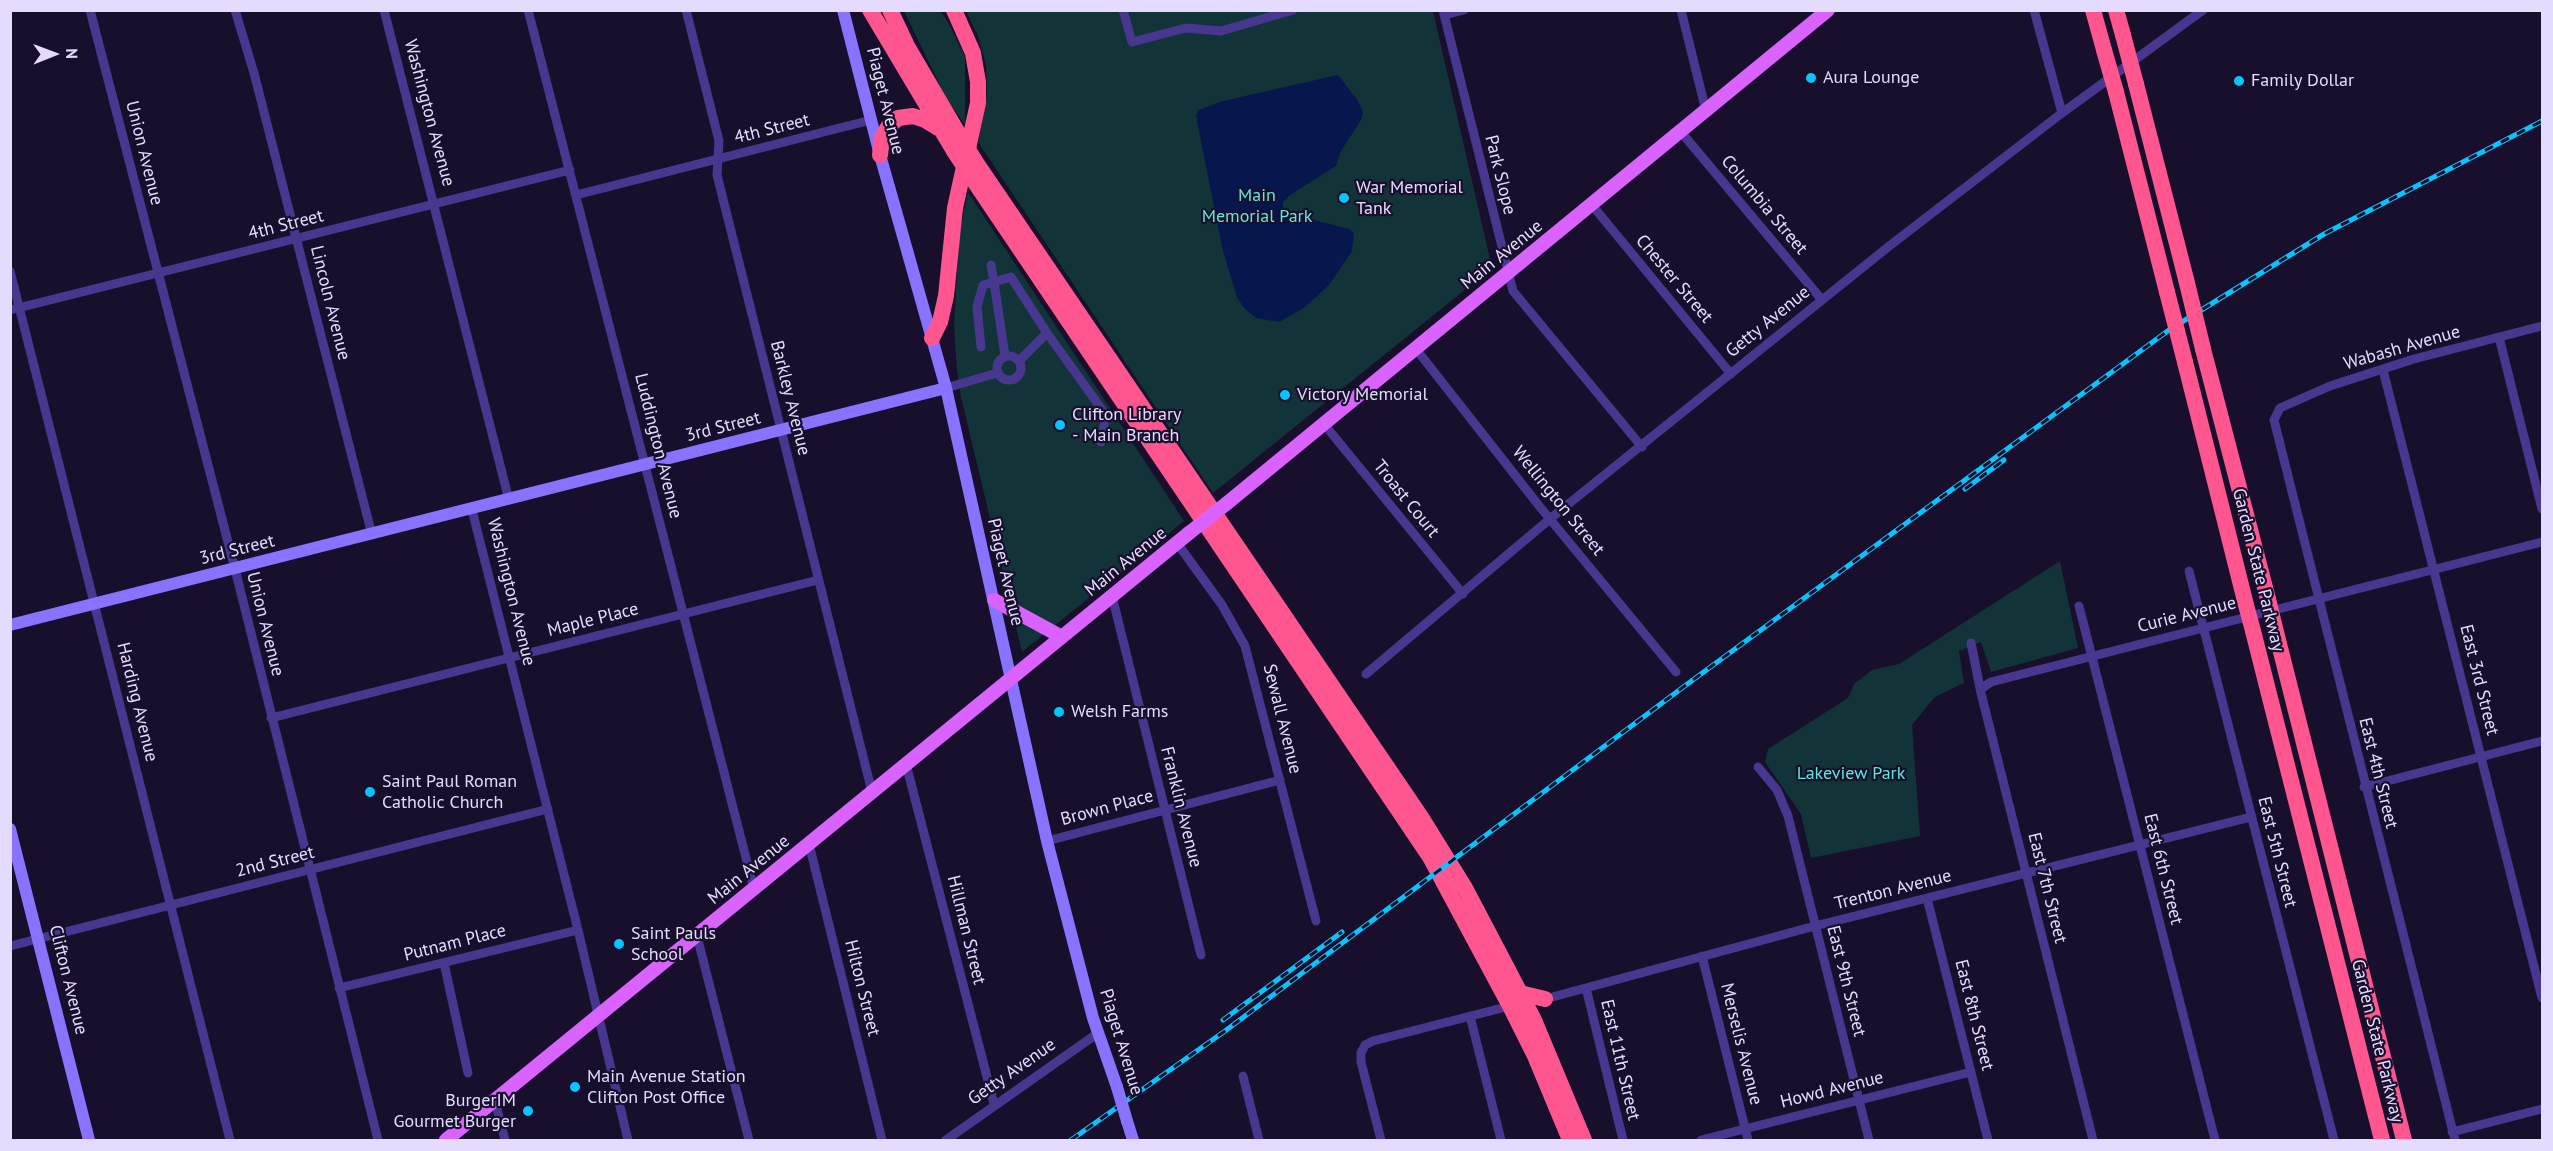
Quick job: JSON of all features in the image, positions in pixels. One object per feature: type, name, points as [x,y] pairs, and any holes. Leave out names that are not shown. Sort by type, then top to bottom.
[{"type":"highway","points":[[870,10],[954,151],[973,170],[1430,857],[1515,1000],[1584,1140]]},
{"type":"highway","points":[[890,10],[907,46],[958,133],[973,170]]},
{"type":"highway","points":[[932,338],[940,322],[955,208],[978,103],[978,82],[973,53],[953,10]]},
{"type":"highway","name":"Garden State Parkway","points":[[2093,10],[2116,92],[2382,1140]]},
{"type":"highway","name":"Garden State Parkway","points":[[2116,10],[2268,599],[2404,1140]]},
{"type":"highway","points":[[880,155],[882,138],[888,127],[898,118],[913,116],[926,120],[940,129]]},
{"type":"highway","points":[[1515,1000],[1545,999]]},
{"type":"highway","points":[[1515,1000],[1570,1140]]},
{"type":"main road","name":"Main Avenue","points":[[446,1140],[1508,274],[1828,10]]},
{"type":"main road","points":[[994,600],[1062,637]]},
{"type":"street","name":"Union Avenue","points":[[90,10],[235,569],[378,1140]]},
{"type":"street","name":"Lincoln Avenue","points":[[235,10],[297,239],[372,535]]},
{"type":"street","name":"Washington Avenue","points":[[384,10],[509,500],[472,510],[579,930],[597,1017],[628,1140]]},
{"type":"street","name":"Luddington Avenue","points":[[528,10],[685,614],[754,890]]},
{"type":"street","name":"Barkley Avenue","points":[[686,10],[719,141],[717,175],[873,792]]},
{"type":"street","name":"Piaget Avenue","points":[[843,10],[880,155],[946,388],[1047,841],[1098,1033],[1133,1140]]},
{"type":"street","points":[[1123,10],[1132,42],[1186,28],[1221,31],[1293,10]]},
{"type":"street","points":[[1443,13],[1464,10]]},
{"type":"street","points":[[1681,10],[1706,111]]},
{"type":"street","points":[[2034,10],[2062,114]]},
{"type":"street","name":"Getty Avenue","points":[[1366,674],[1551,518],[1822,300],[2062,114],[2203,10]]},
{"type":"street","name":"Park Slope","points":[[1443,13],[1513,291],[1642,447]]},
{"type":"street","name":"4th Street","points":[[576,195],[871,120]]},
{"type":"street","name":"Columbia Street","points":[[1681,132],[1822,300]]},
{"type":"street","name":"4th Street","points":[[15,309],[570,170]]},
{"type":"street","name":"Chester Street","points":[[1592,205],[1731,374]]},
{"type":"street","points":[[991,265],[1005,356]]},
{"type":"street","name":"Harding Avenue","points":[[10,271],[15,309],[95,604],[230,1140]]},
{"type":"street","points":[[981,347],[977,307],[983,285],[1011,277],[1047,333],[1103,411],[1105,421],[1101,441]]},
{"type":"street","name":"Wabash Avenue","points":[[2275,413],[2305,396],[2414,359],[2542,326]]},
{"type":"street","points":[[1019,361],[1047,333]]},
{"type":"street","points":[[2499,337],[2542,510]]},
{"type":"street","name":"Wellington Street","points":[[1416,349],[1676,672]]},
{"type":"street","points":[[1005,356],[1017,357],[1019,361],[1022,371],[1017,377],[1002,378],[997,373],[997,363],[1005,356]]},
{"type":"street","name":"East 3rd Street","points":[[2383,370],[2542,998]]},
{"type":"street","points":[[946,388],[997,373]]},
{"type":"street","name":"3rd Street","points":[[509,500],[946,388]]},
{"type":"street","name":"East 4th Street","points":[[2275,413],[2277,435],[2364,787],[2454,1136]]},
{"type":"street","name":"Troast Court","points":[[1324,424],[1463,594]]},
{"type":"street","name":"3rd Street","points":[[10,625],[472,510]]},
{"type":"street","name":"Curie Avenue","points":[[1981,689],[1991,682],[2542,542]]},
{"type":"street","name":"Sewall Avenue","points":[[1177,543],[1222,605],[1245,646],[1316,921]]},
{"type":"street","name":"East 5th Street","points":[[2188,571],[2334,1140]]},
{"type":"street","name":"Maple Place","points":[[271,718],[818,580]]},
{"type":"street","name":"Franklin Avenue","points":[[1112,596],[1201,955]]},
{"type":"street","name":"East 6th Street","points":[[2079,606],[2215,1140]]},
{"type":"street","name":"East 7th Street","points":[[1971,643],[2093,1140]]},
{"type":"street","points":[[2364,787],[2542,741]]},
{"type":"street","name":"Hillman Street","points":[[906,764],[994,1104]]},
{"type":"street","name":"East 9th Street","points":[[1758,767],[1777,790],[1788,816],[1869,1140]]},
{"type":"street","name":"Brown Place","points":[[1047,841],[1280,780]]},
{"type":"street","name":"2nd Street","points":[[10,946],[548,809]]},
{"type":"street","name":"Trenton Avenue","points":[[1545,999],[1815,926],[2251,817]]},
{"type":"street","name":"Clifton Avenue","points":[[10,829],[89,1140]]},
{"type":"street","name":"Hilton Street","points":[[809,844],[882,1140]]},
{"type":"street","name":"East 8th Street","points":[[1927,898],[1988,1140]]},
{"type":"street","name":"Putnam Place","points":[[339,988],[579,930]]},
{"type":"street","points":[[697,936],[749,1140]]},
{"type":"street","name":"Merselis Avenue","points":[[1702,956],[1748,1140]]},
{"type":"street","points":[[444,963],[468,1073]]},
{"type":"street","name":"East 11th Street","points":[[1586,988],[1623,1140]]},
{"type":"street","points":[[1381,1140],[1362,1066],[1361,1053],[1373,1041],[1470,1016],[1515,1000]]},
{"type":"street","points":[[1470,1016],[1501,1140]]},
{"type":"street","name":"Getty Avenue","points":[[946,1140],[994,1104],[1098,1033]]},
{"type":"street","name":"Howd Avenue","points":[[1701,1140],[1971,1072]]},
{"type":"street","points":[[1243,1076],[1259,1140]]},
{"type":"street","points":[[495,1101],[505,1140]]},
{"type":"street","points":[[2454,1136],[2542,1109]]},
{"type":"green space","points":[[904,11],[940,11],[947,20],[965,57],[965,125],[946,98]]},
{"type":"green space","name":"Main Memorial Park","points":[[966,11],[1433,11],[1492,268],[1213,493],[978,142],[987,95],[986,64],[978,36]]},
{"type":"green space","points":[[968,192],[1184,521],[1022,652],[961,397],[957,371],[954,325],[959,237]]},
{"type":"green space","name":"Lakeview Park","points":[[2060,561],[2078,648],[1991,672],[1981,642],[1959,651],[1964,683],[1935,697],[1912,725],[1920,836],[1811,858],[1801,814],[1765,762],[1768,749],[1848,698],[1854,684],[1872,670],[1899,664]]},
{"type":"shaded area","points":[[1338,75],[1358,101],[1363,112],[1361,120],[1341,151],[1336,166],[1290,195],[1283,202],[1283,208],[1287,213],[1349,229],[1354,233],[1352,251],[1329,285],[1304,308],[1279,322],[1256,318],[1244,308],[1237,297],[1223,251],[1196,116],[1198,110],[1223,101]]},
{"type":"railway","points":[[1071,1140],[1225,1031],[1686,685],[2169,330],[2324,234],[2542,121]]},
{"type":"railway","points":[[1965,489],[2004,460]]},
{"type":"railway","points":[[1223,1020],[1342,932]]},
{"type":"place","name":"Aura Lounge","points":[[1811,78]]},
{"type":"place","name":"Family Dollar","points":[[2239,81]]},
{"type":"place","name":"War Memorial Tank","points":[[1344,198]]},
{"type":"place","name":"Victory Memorial","points":[[1285,395]]},
{"type":"place","name":"Clifton Library - Main Branch","points":[[1060,425]]},
{"type":"place","name":"Welsh Farms","points":[[1059,712]]},
{"type":"place","name":"Saint Paul Roman Catholic Church","points":[[370,792]]},
{"type":"place","name":"Saint Pauls School","points":[[619,944]]},
{"type":"place","name":"Main Avenue Station Clifton Post Office","points":[[575,1087]]},
{"type":"place","name":"BurgerIM Gourmet Burger","points":[[528,1111]]}]
